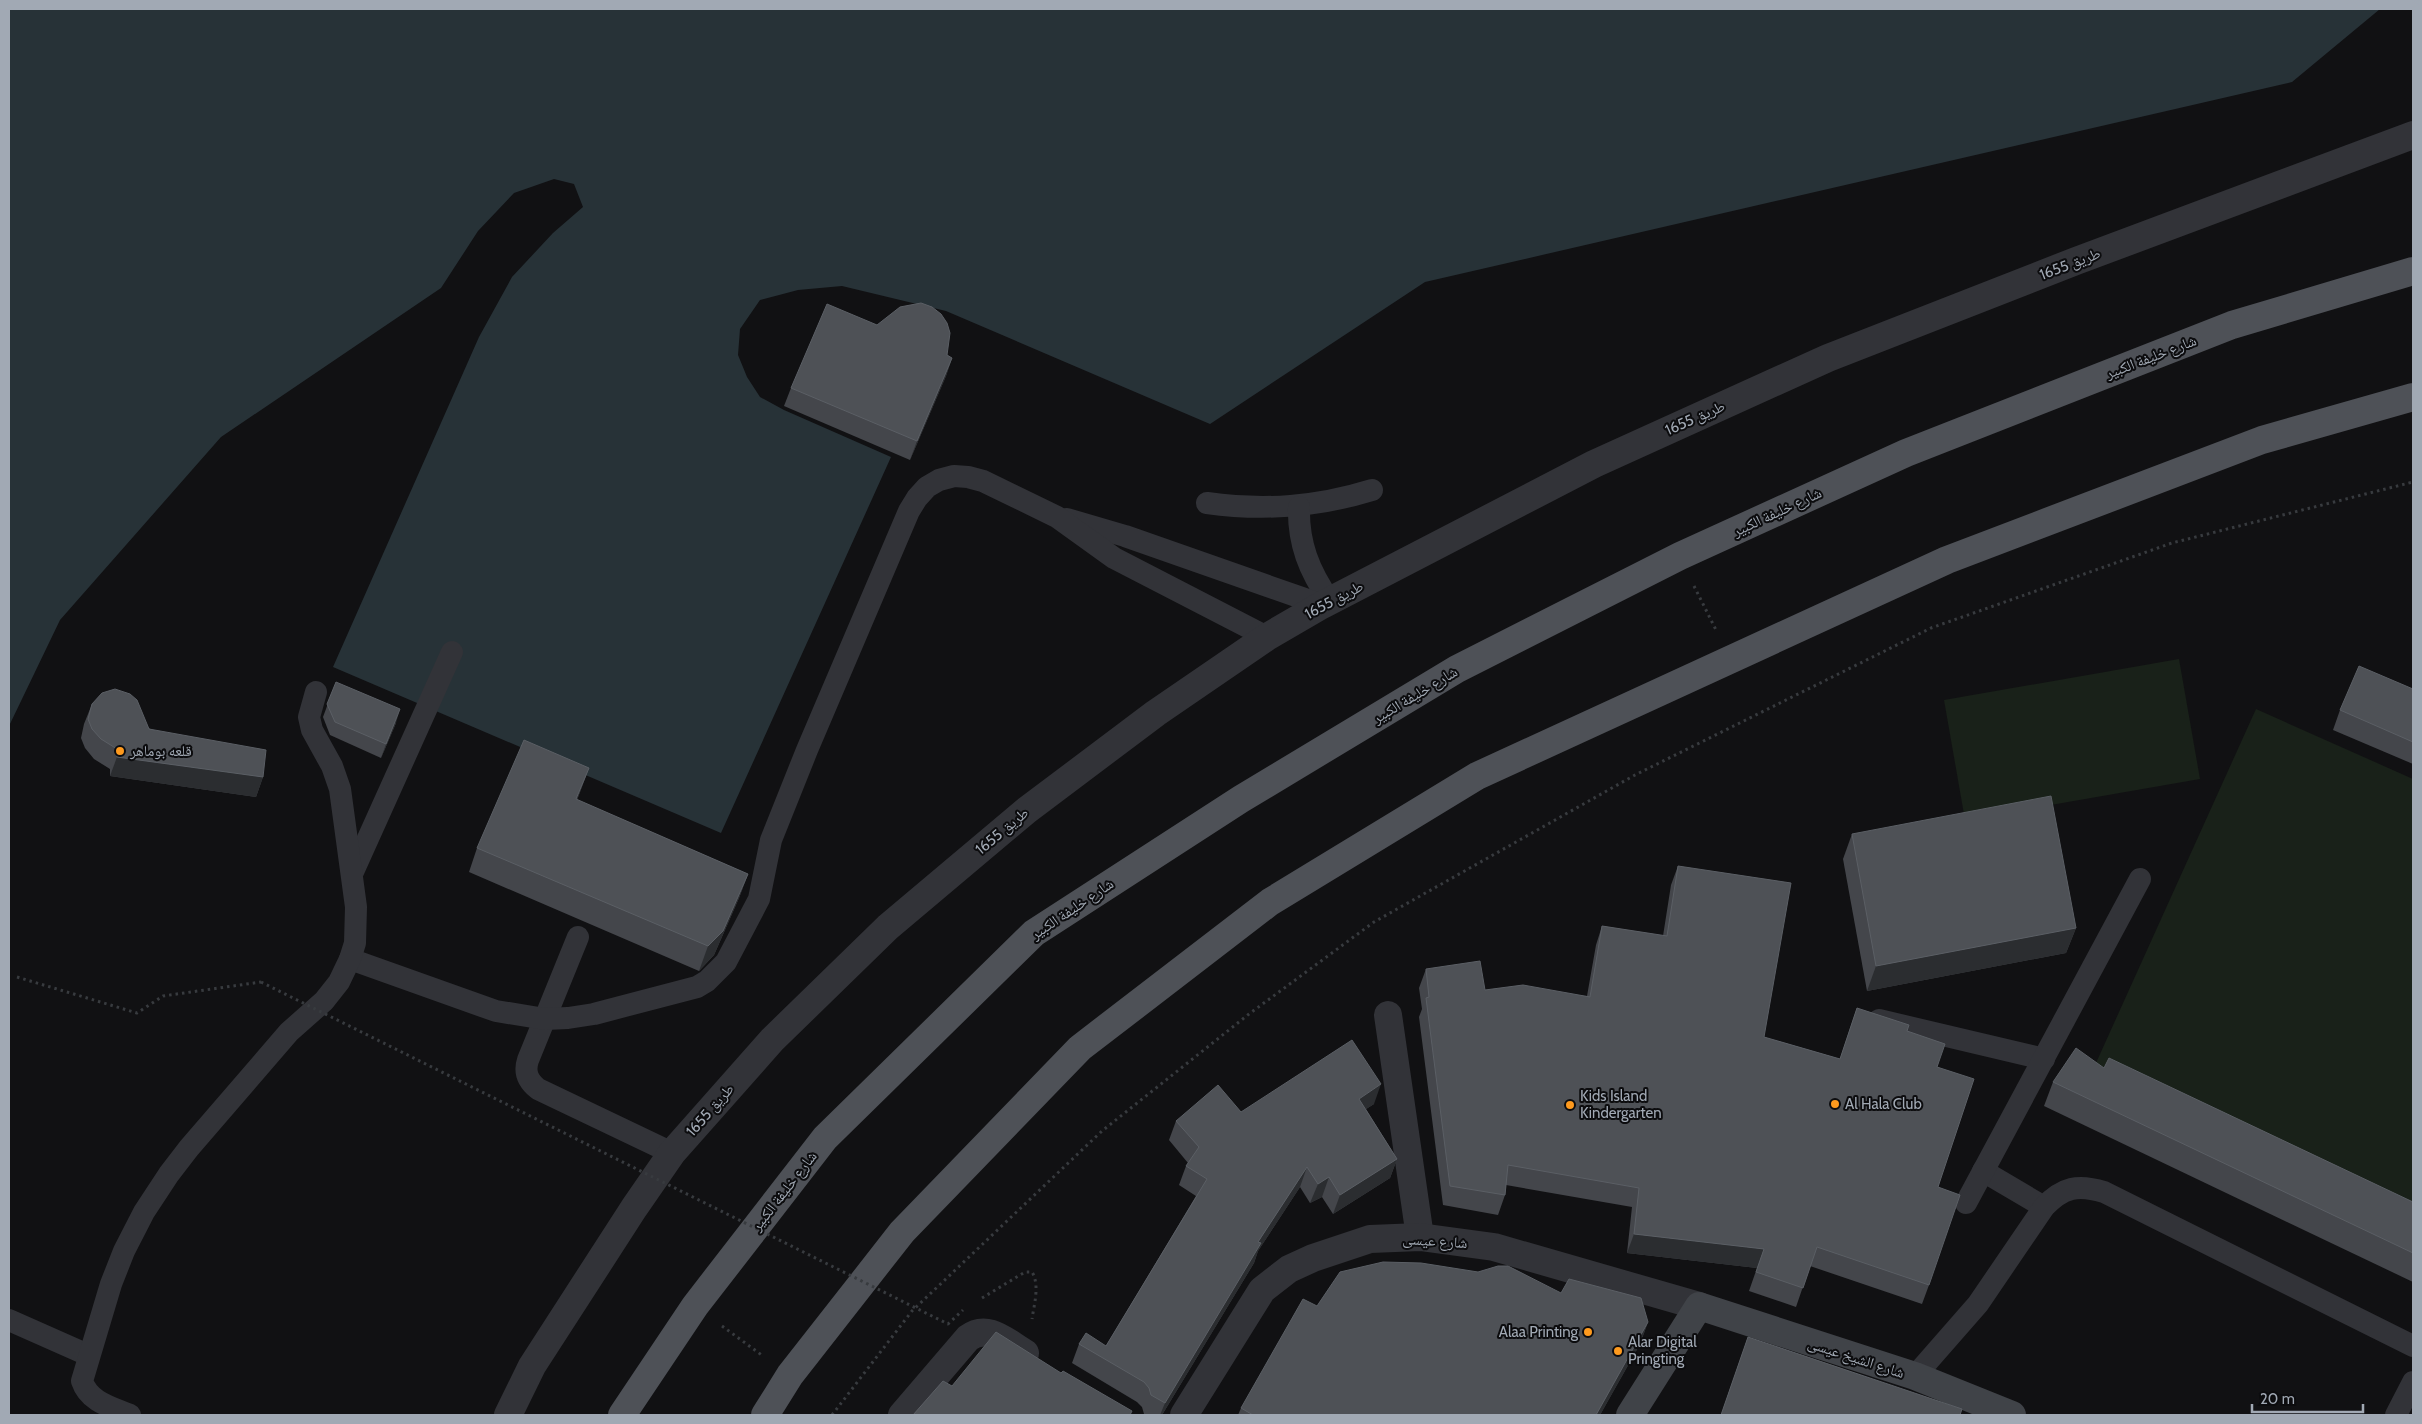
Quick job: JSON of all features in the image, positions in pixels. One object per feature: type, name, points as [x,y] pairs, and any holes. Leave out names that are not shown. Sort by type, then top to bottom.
[{"type":"main road","name":"شارع خليفة الكبير","points":[[622,1415],[695,1306],[825,1138],[1034,933],[1241,799],[1457,669],[1680,556],[1906,453],[2232,325],[2413,271]]},
{"type":"main road","points":[[765,1415],[790,1375],[902,1232],[1080,1048],[1270,902],[1477,776],[1947,560],[2262,440],[2413,397]]},
{"type":"street","name":"طريق 1655","points":[[508,1415],[538,1358],[634,1208],[672,1153],[772,1040],[888,927],[1027,810],[1156,713],[1267,637],[1326,603],[1594,464],[1828,358],[2085,258],[2413,135]]},
{"type":"street","points":[[1388,1016],[1420,1237]]},
{"type":"street","name":"شارع عيسى","points":[[1184,1415],[1262,1290],[1289,1269],[1313,1258],[1370,1239],[1420,1237],[1494,1247],[1699,1306]]},
{"type":"street","points":[[1630,1415],[1699,1306]]},
{"type":"street","name":"شارع الشيخ عيسى","points":[[1699,1306],[1915,1376],[2012,1415]]},
{"type":"street","points":[[902,1415],[968,1338],[983,1331],[991,1333],[1049,1368]]},
{"type":"lane","points":[[350,959],[496,1011],[545,1019],[594,1014],[697,987],[712,977],[726,962],[759,899],[771,840],[807,750],[909,511],[916,498],[927,487],[939,480],[954,476],[968,476],[983,481],[1057,517],[1114,558],[1267,637]]},
{"type":"lane","points":[[1207,503],[1238,508],[1299,507],[1336,501],[1372,490]]},
{"type":"lane","points":[[1299,507],[1299,527],[1307,560],[1326,603]]},
{"type":"lane","points":[[1057,517],[1125,536],[1326,603]]},
{"type":"lane","points":[[352,875],[452,652]]},
{"type":"lane","points":[[130,1415],[91,1397],[85,1390],[82,1381],[88,1355],[124,1251],[144,1212],[169,1174],[289,1032],[324,1001],[339,982],[350,959],[357,925],[352,875],[340,789],[332,766],[312,730],[309,717],[316,692]]},
{"type":"lane","points":[[1966,1203],[2140,879]]},
{"type":"lane","points":[[578,937],[526,1066],[530,1082],[538,1089],[672,1153]]},
{"type":"lane","points":[[1860,1015],[2044,1059]]},
{"type":"lane","points":[[1983,1171],[2044,1207]]},
{"type":"lane","points":[[1915,1376],[1978,1304],[2044,1207],[2056,1195],[2071,1188],[2088,1187],[2104,1192],[2413,1346]]},
{"type":"lane","points":[[9,1320],[88,1355]]},
{"type":"lane","points":[[2396,1415],[2413,1382]]},
{"type":"path","points":[[832,1415],[912,1311],[1102,1131],[1249,1014],[1374,922],[1635,775],[1931,628],[2172,543],[2413,482]]},
{"type":"path","points":[[1680,556],[1730,660]]},
{"type":"path","points":[[18,977],[137,1013],[163,996],[261,982],[948,1324],[971,1305]]},
{"type":"path","points":[[979,1300],[1025,1272],[1032,1272],[1036,1277],[1036,1287],[1030,1339],[1025,1354]]},
{"type":"path","points":[[695,1306],[790,1375]]},
{"type":"shaded area","points":[[9,9],[2380,9],[2292,82],[1425,282],[1210,424],[946,311],[842,286],[798,290],[760,300],[740,329],[738,355],[747,377],[760,397],[784,410],[891,457],[721,833],[333,667],[479,337],[512,277],[553,233],[583,207],[574,184],[554,179],[514,193],[478,231],[441,288],[221,437],[60,620],[9,726]]},
{"type":"shaded area","points":[[2179,659],[2200,779],[1965,820],[1944,700]]},
{"type":"shaded area","points":[[2256,709],[2413,779],[2413,1223],[2091,1074]]},
{"type":"building","points":[[921,303],[932,307],[941,314],[947,323],[950,333],[947,355],[952,358],[917,441],[791,388],[827,304],[877,325],[900,307]]},
{"type":"building","points":[[2359,666],[2413,689],[2413,742],[2340,710]]},
{"type":"building","points":[[336,682],[400,709],[386,744],[335,722],[327,704]]},
{"type":"building","points":[[115,689],[130,694],[137,700],[149,729],[266,750],[263,777],[117,757],[117,749],[101,739],[92,729],[88,719],[92,704],[102,693]]},
{"type":"building","points":[[524,740],[589,768],[576,799],[748,874],[723,931],[708,946],[477,848]]},
{"type":"building","points":[[2051,796],[2076,928],[1876,966],[1852,834]]},
{"type":"building","points":[[1678,866],[1791,883],[1764,1037],[1840,1059],[1857,1008],[1909,1025],[1907,1031],[1945,1044],[1937,1067],[1974,1079],[1938,1187],[1960,1195],[1929,1285],[1817,1247],[1803,1288],[1756,1272],[1764,1249],[1634,1234],[1639,1188],[1508,1165],[1505,1195],[1450,1186],[1426,998],[1429,997],[1426,969],[1480,961],[1485,990],[1523,985],[1590,997],[1602,926],[1667,936]]},
{"type":"building","points":[[1352,1040],[1381,1084],[1359,1099],[1397,1159],[1340,1195],[1329,1177],[1318,1184],[1307,1167],[1258,1242],[1261,1243],[1165,1403],[1151,1395],[1149,1388],[1144,1382],[1079,1344],[1086,1333],[1106,1346],[1207,1179],[1186,1166],[1199,1147],[1176,1121],[1218,1085],[1241,1112]]},
{"type":"building","points":[[2076,1048],[2104,1068],[2109,1058],[2413,1202],[2413,1253],[2053,1082]]},
{"type":"building","points":[[1383,1262],[1421,1263],[1478,1272],[1498,1266],[1508,1266],[1561,1293],[1569,1279],[1641,1298],[1648,1322],[1596,1415],[1253,1415],[1241,1408],[1303,1299],[1317,1306],[1340,1272]]},
{"type":"building","points":[[996,1332],[1061,1373],[1063,1371],[1132,1411],[1130,1415],[913,1415],[943,1381],[952,1386]]},
{"type":"building","points":[[1748,1337],[1962,1409],[1960,1415],[1721,1415]]},
{"type":"place","name":"قلعه بوماهر","points":[[120,751]]},
{"type":"place","name":"Al Hala Club","points":[[1835,1104]]},
{"type":"place","name":"Kids Island Kindergarten","points":[[1570,1105]]},
{"type":"place","name":"Alaa Printing","points":[[1588,1332]]},
{"type":"place","name":"Alar Digital Pringting","points":[[1618,1351]]}]
